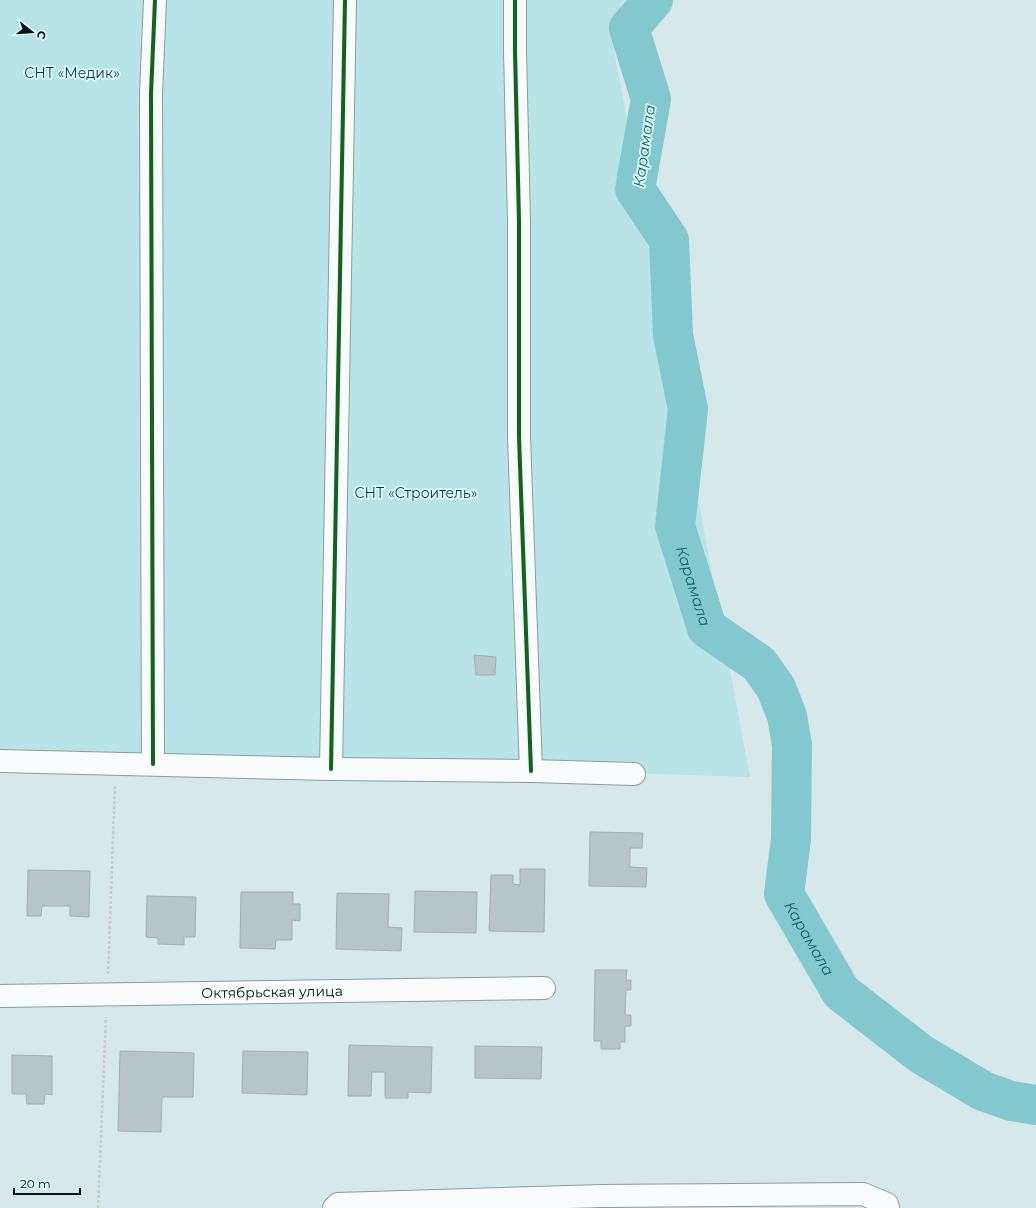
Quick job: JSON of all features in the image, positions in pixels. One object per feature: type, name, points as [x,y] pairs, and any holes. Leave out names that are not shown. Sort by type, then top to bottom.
[{"type":"street","points":[[153,764],[151,94],[155,0]]},
{"type":"street","points":[[331,769],[345,0]]},
{"type":"street","points":[[515,0],[519,222],[519,437],[531,771]]},
{"type":"street","points":[[0,761],[331,769],[531,771],[634,774]]},
{"type":"street","name":"Октябрьская улица","points":[[0,996],[544,988]]},
{"type":"street","points":[[334,1208],[338,1204],[602,1196],[863,1194],[887,1204],[888,1208]]},
{"type":"path","points":[[98,1208],[115,780]]},
{"type":"green space","name":"СНТ «Строитель»","points":[[0,0],[624,0],[609,23],[750,777],[0,752]]},
{"type":"building","points":[[474,655],[496,657],[495,675],[476,675]]},
{"type":"building","points":[[590,832],[643,833],[642,848],[630,848],[630,867],[647,868],[646,887],[589,886]]},
{"type":"building","points":[[520,869],[545,869],[544,932],[489,931],[491,875],[513,875],[513,884],[520,885]]},
{"type":"building","points":[[28,870],[90,871],[89,917],[70,916],[70,906],[42,906],[41,916],[27,916]]},
{"type":"building","points":[[415,891],[477,892],[476,933],[414,932]]},
{"type":"building","points":[[241,892],[293,892],[293,904],[300,904],[300,921],[292,920],[292,940],[276,940],[275,949],[240,948]]},
{"type":"building","points":[[337,893],[389,894],[388,927],[402,928],[401,951],[336,949]]},
{"type":"building","points":[[147,896],[196,897],[195,937],[184,937],[184,945],[158,944],[158,938],[146,937]]},
{"type":"building","points":[[595,970],[627,970],[626,980],[631,980],[631,990],[626,990],[625,1015],[631,1015],[631,1026],[625,1026],[625,1042],[620,1042],[620,1049],[601,1049],[601,1041],[594,1041]]},
{"type":"building","points":[[349,1045],[432,1047],[431,1093],[408,1092],[408,1098],[385,1098],[385,1072],[372,1072],[371,1096],[348,1096]]},
{"type":"building","points":[[475,1046],[542,1047],[541,1079],[475,1078]]},
{"type":"building","points":[[120,1051],[194,1053],[193,1097],[162,1097],[161,1132],[118,1131]]},
{"type":"building","points":[[243,1051],[308,1052],[307,1095],[242,1093]]},
{"type":"building","points":[[12,1055],[52,1056],[52,1095],[45,1094],[44,1104],[27,1104],[26,1094],[12,1094]]},
{"type":"waterway","name":"Карамала","points":[[653,0],[629,28],[651,99],[635,189],[669,240],[673,335],[688,409],[675,526],[707,628],[759,664],[776,688],[787,716],[792,745],[791,839],[784,894],[841,992],[921,1054],[983,1091],[1011,1101],[1036,1105]]},
{"type":"cycle path","points":[[153,764],[151,94],[155,0]]},
{"type":"cycle path","points":[[331,769],[345,0]]},
{"type":"cycle path","points":[[515,0],[519,222],[519,437],[531,771]]},
{"type":"park label","name":"СНТ «Медик»","points":[[72,73]]}]
